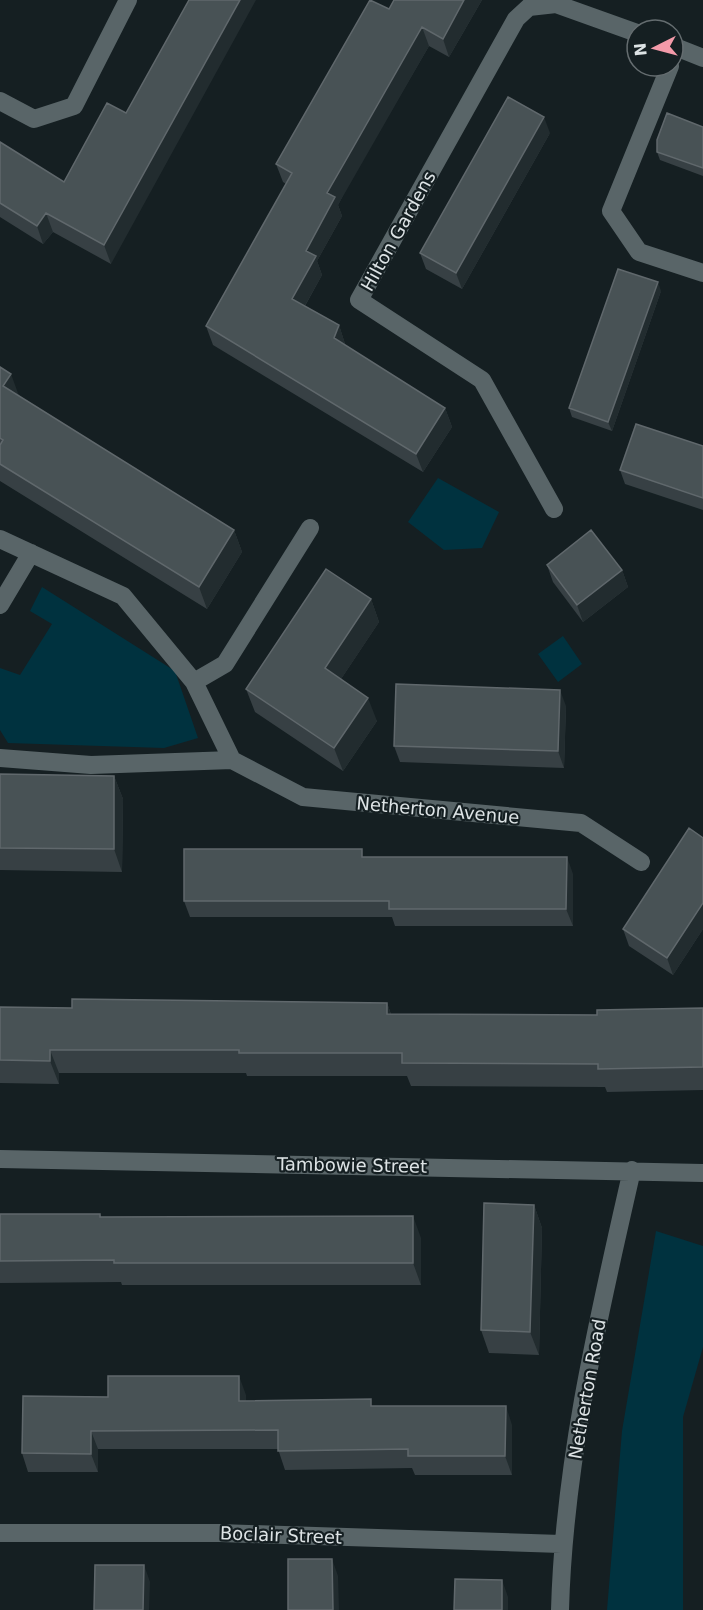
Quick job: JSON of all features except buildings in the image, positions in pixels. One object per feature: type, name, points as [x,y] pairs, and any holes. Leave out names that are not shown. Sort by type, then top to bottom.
[{"type":"street","points":[[0,101],[34,119],[74,106],[128,0]]},
{"type":"street","name":"Hilton Gardens","points":[[554,509],[482,380],[359,300],[516,19],[529,7],[556,4],[625,29]]},
{"type":"street","points":[[685,54],[703,58]]},
{"type":"street","points":[[665,78],[611,211],[639,252],[703,273]]},
{"type":"street","points":[[194,682],[225,664],[309,528]]},
{"type":"street","points":[[0,539],[123,596],[194,682],[232,760]]},
{"type":"street","points":[[0,605],[31,553]]},
{"type":"street","name":"Netherton Avenue","points":[[0,758],[91,765],[232,760],[303,797],[581,823],[641,862]]},
{"type":"street","name":"Tambowie Street","points":[[0,1159],[703,1173]]},
{"type":"street","name":"Netherton Road","points":[[560,1610],[561,1544],[593,1344],[632,1170]]},
{"type":"street","name":"Boclair Street","points":[[0,1533],[220,1533],[561,1544]]},
{"type":"shaded area","points":[[438,478],[499,512],[482,548],[444,550],[408,522]]},
{"type":"shaded area","points":[[42,587],[175,671],[198,738],[164,748],[8,743],[0,730],[0,668],[20,675],[52,624],[30,611]]},
{"type":"shaded area","points":[[563,636],[582,664],[558,682],[538,654]]},
{"type":"shaded area","points":[[656,1231],[703,1246],[703,1347],[683,1417],[683,1610],[607,1610],[622,1431]]}]
